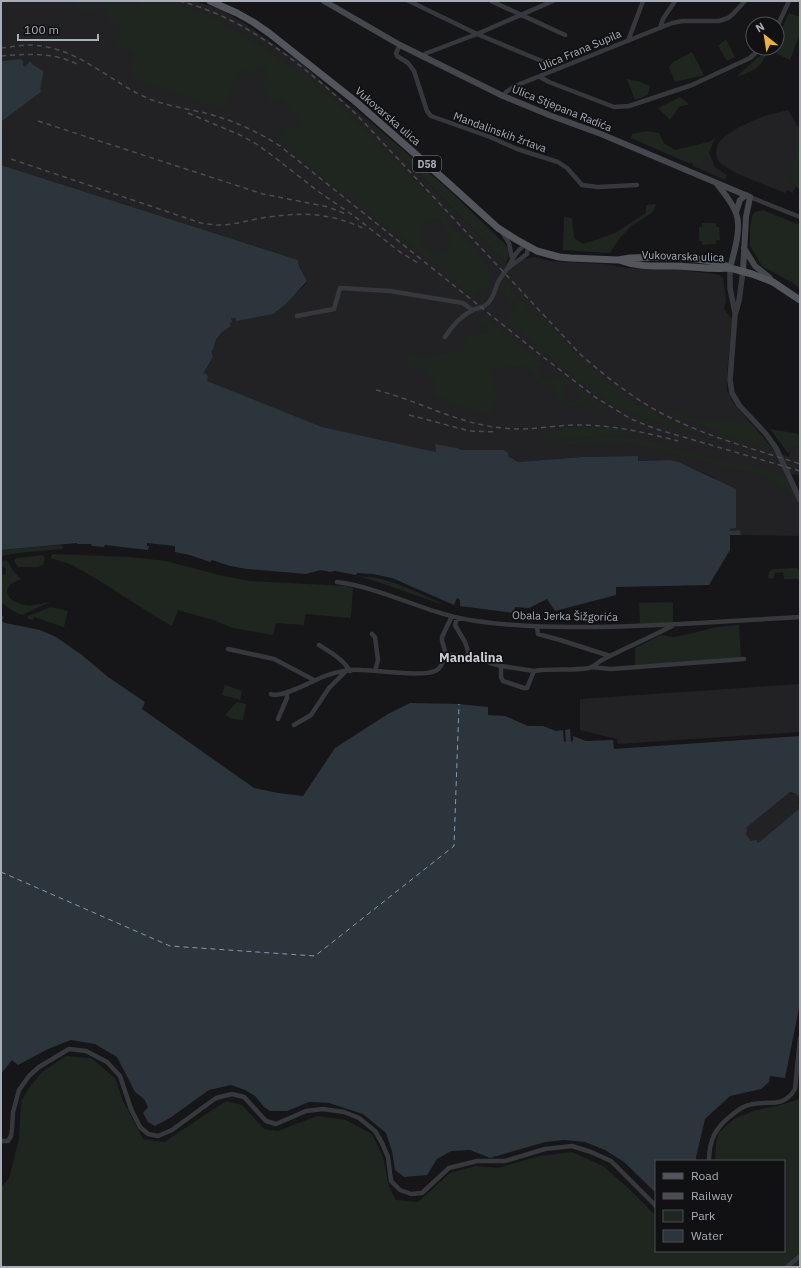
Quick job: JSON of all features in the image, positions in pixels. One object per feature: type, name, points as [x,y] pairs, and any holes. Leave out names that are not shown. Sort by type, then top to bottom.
[{"type":"main road","name":"Vukovarska ulica","points":[[210,1],[254,22],[293,51],[382,124],[498,228],[526,246],[543,253],[559,257],[618,260],[647,257],[687,258],[719,262],[730,268]]},
{"type":"main road","name":"Ulica Stjepana Radića","points":[[324,1],[400,45],[503,96],[601,134],[748,196]]},
{"type":"main road","points":[[716,183],[736,212],[739,225],[730,268]]},
{"type":"main road","points":[[736,212],[740,200],[748,196]]},
{"type":"main road","points":[[742,271],[748,196]]},
{"type":"main road","points":[[744,246],[755,266],[773,282]]},
{"type":"main road","name":"D58","points":[[730,268],[773,282],[800,300]]},
{"type":"street","points":[[409,1],[477,34],[544,62]]},
{"type":"street","points":[[491,1],[564,35]]},
{"type":"street","points":[[422,56],[553,1]]},
{"type":"street","name":"Ulica Frana Supila","points":[[503,96],[509,90],[628,41],[644,1]]},
{"type":"street","points":[[660,28],[663,19],[676,1]]},
{"type":"street","points":[[628,41],[660,28],[683,21],[719,21],[728,18],[745,1]]},
{"type":"street","points":[[782,16],[789,1]]},
{"type":"street","name":"Mandalinskih žrtava","points":[[400,45],[396,53],[397,56],[408,63],[414,71],[427,111],[431,116],[490,137],[517,149],[558,162],[567,168],[582,185],[598,187],[637,185]]},
{"type":"street","points":[[540,77],[549,82],[614,107],[629,106],[692,85],[752,56]]},
{"type":"street","name":"Ulica Stjepana Radića","points":[[748,196],[800,217]]},
{"type":"street","points":[[498,228],[509,243],[512,259]]},
{"type":"street","points":[[445,337],[452,326],[462,317],[472,310],[478,309],[487,304],[492,298],[499,280],[517,251],[526,246],[527,254],[506,270]]},
{"type":"street","points":[[730,268],[730,288],[735,315]]},
{"type":"street","points":[[742,271],[735,315],[730,380],[732,393],[739,405],[766,434],[776,448],[800,500]]},
{"type":"street","points":[[296,316],[334,309],[340,288],[390,291],[463,303],[472,310]]},
{"type":"street","name":"Obala Jerka Šižgorića","points":[[337,582],[360,585],[455,617],[493,623],[537,627],[674,625],[800,617]]},
{"type":"street","points":[[271,694],[273,695],[287,692],[336,672],[375,670],[390,673],[436,672],[440,669],[446,654],[442,637],[455,617]]},
{"type":"street","points":[[455,617],[455,625],[465,642],[469,654]]},
{"type":"street","points":[[591,667],[601,660],[674,625]]},
{"type":"street","points":[[537,627],[538,634],[610,656]]},
{"type":"street","points":[[372,634],[375,637],[378,660],[375,670]]},
{"type":"street","points":[[319,644],[346,665],[347,671]]},
{"type":"street","points":[[228,649],[274,659],[314,680]]},
{"type":"street","points":[[446,654],[463,657],[469,654],[501,666],[534,671],[546,669],[572,670],[591,667],[611,669],[744,658]]},
{"type":"street","points":[[501,666],[501,677],[503,681],[524,688],[527,688],[534,671]]},
{"type":"street","points":[[294,726],[311,715],[329,688],[347,671]]},
{"type":"street","points":[[278,719],[287,698],[287,692]]},
{"type":"street","points":[[709,1160],[713,1135],[722,1123],[736,1112],[749,1105],[773,1103],[786,1100],[792,1094],[795,1089],[800,1038]]},
{"type":"street","points":[[1,1141],[8,1141],[11,1136],[13,1112],[19,1090],[29,1076],[39,1067],[69,1049],[86,1051],[107,1062],[120,1076],[131,1109],[140,1127],[148,1134],[158,1136],[172,1130],[216,1098],[232,1094],[244,1097],[266,1121],[276,1124],[306,1111],[323,1109],[344,1112],[358,1118],[375,1131],[382,1143],[388,1158],[392,1181],[400,1190],[412,1194],[422,1192],[449,1168],[477,1161],[505,1161],[545,1149],[572,1146],[591,1152],[611,1161],[655,1205]]},
{"type":"street","points":[[787,1267],[800,1256]]},
{"type":"shaded area","points":[[1,1],[194,1],[220,9],[247,25],[302,64],[368,121],[512,269],[524,259],[535,257],[550,261],[605,264],[627,268],[681,270],[719,275],[723,278],[726,300],[724,309],[732,319],[727,390],[733,403],[775,452],[789,457],[790,450],[794,446],[800,446],[800,476],[795,474],[786,476],[800,504],[800,536],[741,535],[740,530],[730,531],[730,529],[736,528],[715,478],[679,462],[670,460],[638,461],[638,456],[582,457],[518,462],[508,456],[504,450],[461,450],[435,444],[436,452],[322,427],[206,381],[203,374],[213,357],[213,346],[221,333],[231,326],[231,318],[236,318],[236,321],[286,304],[306,284],[307,281],[298,260],[1,165],[1,122],[41,92],[40,84],[43,76],[42,71],[32,64],[31,61],[26,67],[22,65],[20,59],[1,61]]},
{"type":"shaded area","points":[[788,110],[800,130],[800,137],[790,177],[793,184],[796,186],[793,193],[787,190],[785,193],[738,174],[721,164],[717,158],[716,152],[718,144],[724,137],[739,127],[764,116]]},
{"type":"shaded area","points":[[715,138],[709,152],[715,167],[727,175],[725,180],[693,166],[693,161],[708,143]]},
{"type":"shaded area","points":[[800,684],[800,732],[618,744],[617,739],[580,730],[580,699]]},
{"type":"shaded area","points":[[790,792],[791,794],[800,796],[800,800],[798,802],[800,808],[758,843],[751,841],[746,834],[746,828]]},
{"type":"green space","points":[[77,1],[118,1],[129,8],[139,4],[140,1],[162,1],[182,6],[219,19],[229,28],[245,36],[295,68],[349,113],[447,216],[446,221],[460,232],[475,248],[491,271],[493,280],[492,286],[489,290],[481,288],[473,294],[449,279],[399,234],[382,223],[277,141],[287,125],[297,127],[301,123],[282,99],[274,102],[269,101],[262,81],[267,70],[259,68],[252,75],[238,70],[237,76],[231,85],[231,95],[223,110],[142,82],[134,78],[131,72],[129,72],[129,65],[132,65],[134,53],[120,49],[117,45],[120,28],[115,26],[115,22],[109,21],[106,10],[99,8],[86,14],[79,9],[77,6]],"holes":[[[435,218],[448,231],[449,250],[435,255],[421,243],[421,240],[425,220]]]},
{"type":"green space","points":[[789,13],[800,17],[800,34],[790,60],[782,56],[785,56],[785,22]]},
{"type":"green space","points":[[726,39],[735,57],[727,61],[718,46]]},
{"type":"green space","points":[[692,52],[704,75],[675,82],[669,67],[673,62]]},
{"type":"green space","points":[[759,56],[765,56],[756,68],[736,77]]},
{"type":"green space","points":[[627,79],[641,82],[650,86],[648,95],[635,100]]},
{"type":"green space","points":[[680,97],[689,104],[679,107],[670,120],[658,108]]},
{"type":"green space","points":[[349,104],[449,190],[505,244],[509,253],[506,263],[368,121]]},
{"type":"green space","points":[[647,131],[659,133],[664,143],[675,150],[713,141],[708,155],[701,164],[688,163],[631,138],[632,134]]},
{"type":"green space","points":[[800,137],[800,190],[793,184],[790,177]]},
{"type":"green space","points":[[656,204],[653,212],[631,226],[619,239],[610,253],[563,250],[564,217],[572,218],[574,238],[583,244],[615,233],[646,213],[646,205]]},
{"type":"green space","points":[[763,210],[800,225],[800,288],[762,266],[750,246],[752,216],[755,212]]},
{"type":"green space","points":[[702,223],[716,223],[716,227],[719,227],[720,240],[716,240],[716,244],[702,245],[702,241],[699,241],[699,227],[702,227]]},
{"type":"green space","points":[[508,281],[512,287],[511,293],[517,299],[525,301],[526,309],[547,322],[597,374],[644,407],[678,425],[711,438],[710,439],[633,414],[617,407],[587,387],[506,321],[510,314],[515,311],[516,305],[513,300],[508,299],[501,290],[503,288],[502,283]]},
{"type":"green space","points":[[486,318],[547,366],[548,370],[545,370],[542,365],[537,366],[537,371],[544,380],[555,380],[556,374],[605,408],[601,412],[596,407],[597,405],[587,400],[584,404],[571,406],[559,399],[553,387],[540,383],[531,371],[522,366],[507,367],[492,371],[497,402],[491,412],[491,417],[463,408],[434,395],[435,379],[425,377],[424,367],[413,369],[407,374],[408,353],[421,356],[463,351],[466,338],[470,335],[488,332],[489,328],[485,325],[477,323],[476,320]],"holes":[[[563,384],[582,396],[576,401],[567,400],[561,391]]]},
{"type":"green space","points":[[663,408],[699,419],[750,423],[773,449],[763,448],[686,420],[667,412]]},
{"type":"green space","points":[[573,427],[602,427],[631,431],[634,435],[601,436],[545,441],[541,431]]},
{"type":"green space","points":[[770,429],[800,434],[800,446],[794,446],[788,453]]},
{"type":"green space","points":[[607,436],[641,439],[734,464],[751,465],[786,476],[799,502],[797,504],[786,487],[782,489],[767,478],[756,473],[755,474],[653,448],[629,443],[539,445]]},
{"type":"green space","points":[[60,545],[64,547],[62,549],[1,556],[1,550]]},
{"type":"green space","points":[[43,555],[45,558],[43,565],[38,567],[18,567],[14,561],[18,558]]},
{"type":"green space","points":[[51,555],[130,557],[166,561],[249,581],[346,586],[353,588],[351,618],[305,614],[304,625],[276,623],[273,635],[233,628],[213,620],[178,610],[172,626],[85,572],[72,565],[51,558]]},
{"type":"green space","points":[[6,560],[13,571],[21,579],[10,585],[7,593],[9,597],[18,603],[28,605],[50,602],[22,615],[11,610],[1,602],[1,573],[5,575],[6,569],[1,565],[1,562]]},
{"type":"green space","points":[[797,568],[800,571],[800,579],[784,579],[783,572],[775,573],[773,579],[768,578],[769,572],[773,569]]},
{"type":"green space","points":[[361,577],[370,577],[393,582],[447,606],[372,580]]},
{"type":"green space","points":[[673,602],[673,623],[640,623],[639,603]]},
{"type":"green space","points":[[51,607],[68,611],[64,627],[34,617],[33,620],[27,618],[28,616]]},
{"type":"green space","points":[[739,625],[741,658],[635,665],[635,648],[661,635],[674,637],[717,627]]},
{"type":"green space","points":[[225,685],[242,691],[240,700],[222,695]]},
{"type":"green space","points":[[237,702],[246,704],[243,720],[232,719],[225,715]]},
{"type":"green space","points":[[66,1056],[91,1058],[115,1078],[123,1101],[143,1139],[164,1142],[226,1101],[242,1105],[264,1129],[278,1131],[317,1116],[346,1120],[372,1134],[383,1157],[389,1187],[396,1200],[418,1202],[450,1173],[476,1166],[498,1168],[539,1156],[572,1152],[603,1166],[626,1186],[655,1215],[655,1252],[785,1252],[785,1160],[715,1160],[716,1143],[719,1132],[734,1119],[756,1110],[777,1106],[800,1099],[800,1267],[1,1267],[1,1187],[9,1178],[19,1139],[21,1101],[28,1089],[42,1072]]},
{"type":"water","points":[[20,59],[23,61],[23,65],[25,67],[31,61],[32,64],[43,71],[41,92],[1,122],[1,61]]},
{"type":"water","points":[[1,165],[298,260],[299,266],[307,281],[286,304],[273,314],[236,321],[236,318],[231,318],[231,326],[221,333],[216,340],[212,352],[213,357],[203,374],[205,373],[208,376],[207,381],[322,427],[436,452],[435,444],[461,450],[504,450],[508,453],[508,456],[518,462],[582,457],[638,456],[638,461],[670,460],[679,462],[736,489],[736,528],[730,529],[730,531],[740,530],[741,535],[730,535],[730,550],[709,585],[616,587],[616,595],[555,611],[547,599],[529,608],[515,607],[514,613],[460,606],[460,600],[457,598],[454,605],[392,578],[373,574],[357,573],[356,575],[321,570],[306,574],[247,569],[230,566],[212,560],[210,562],[190,555],[175,552],[175,546],[147,543],[147,546],[149,546],[148,550],[105,545],[104,547],[92,546],[91,544],[77,543],[1,550]]},
{"type":"water","points":[[4,616],[2,621],[5,623],[40,630],[56,637],[82,655],[108,677],[145,702],[142,709],[254,788],[278,793],[303,796],[335,748],[388,714],[410,703],[459,704],[488,707],[488,715],[505,716],[528,726],[543,726],[556,731],[563,730],[564,742],[566,741],[565,730],[570,729],[571,742],[573,741],[573,736],[586,741],[613,740],[614,749],[800,736],[800,796],[799,797],[790,792],[746,828],[746,834],[751,841],[756,840],[758,843],[800,808],[800,1008],[785,1078],[770,1076],[769,1082],[761,1089],[730,1096],[705,1119],[696,1160],[655,1160],[655,1192],[624,1162],[605,1150],[585,1142],[564,1140],[545,1142],[490,1158],[470,1150],[451,1151],[437,1159],[427,1175],[404,1177],[395,1170],[392,1151],[386,1133],[363,1114],[329,1103],[309,1102],[287,1111],[270,1111],[264,1107],[255,1096],[245,1090],[231,1085],[209,1090],[170,1118],[155,1126],[148,1122],[143,1113],[148,1107],[144,1099],[135,1092],[117,1057],[95,1044],[71,1040],[48,1049],[18,1065],[12,1060],[1,1074],[1,617]]},
{"type":"ferry route","points":[[1,872],[170,946],[315,956],[454,846],[459,704]]},
{"type":"railway","points":[[179,1],[228,19],[274,46],[317,79],[356,114],[581,355],[614,382],[648,406],[689,426],[720,438],[800,464]]},
{"type":"railway","points":[[1,48],[31,45],[56,49],[87,63],[144,97],[165,104],[205,113],[244,126],[280,146],[595,397],[631,419],[656,429],[800,471]]},
{"type":"railway","points":[[1,56],[30,54],[40,55],[59,57],[77,64]]},
{"type":"railway","points":[[188,113],[255,143],[400,252],[418,263]]},
{"type":"railway","points":[[38,121],[263,194],[328,207],[346,214]]},
{"type":"railway","points":[[11,159],[201,223],[225,225],[268,217],[306,214],[329,217],[365,229]]},
{"type":"railway","points":[[376,390],[454,417],[486,426],[512,429],[573,425],[613,427],[678,441]]},
{"type":"railway","points":[[409,415],[470,431],[497,432]]},
{"type":"district","name":"Mandalina","points":[[471,657]]}]
